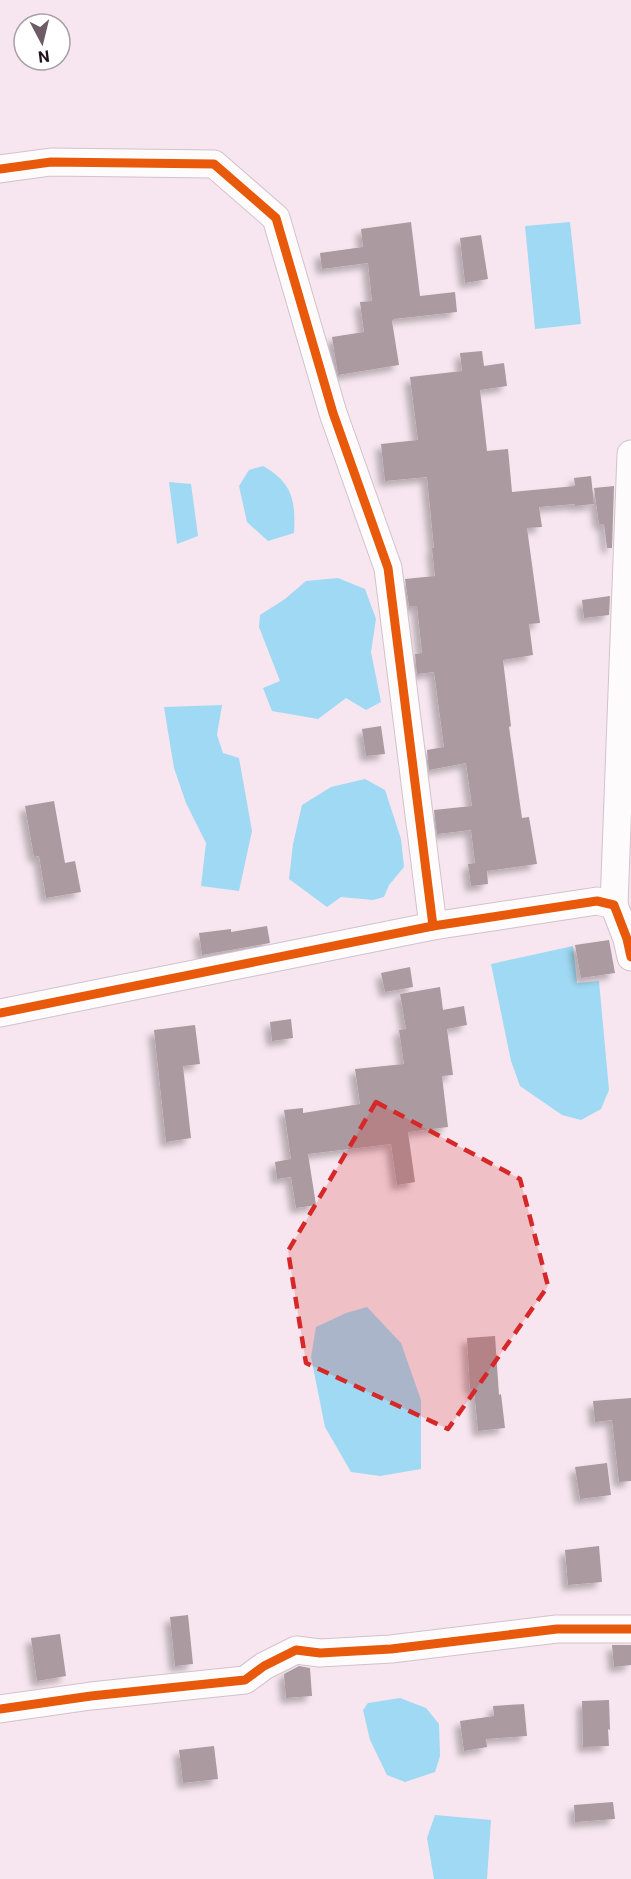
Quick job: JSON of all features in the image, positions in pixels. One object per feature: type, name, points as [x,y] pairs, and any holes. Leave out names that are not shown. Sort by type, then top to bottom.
[{"type":"street","points":[[0,168],[51,162],[214,165],[276,218],[333,413],[388,568],[433,926]]},
{"type":"street","points":[[631,454],[614,905],[631,957]]},
{"type":"street","points":[[0,1013],[433,926],[597,901],[614,905]]},
{"type":"street","points":[[0,1708],[244,1680],[264,1666],[296,1650],[320,1653],[391,1649],[556,1629],[631,1629]]},
{"type":"highlighted area","points":[[376,1102],[520,1179],[548,1286],[448,1429],[306,1363],[288,1251]]},
{"type":"water","points":[[570,222],[581,324],[535,329],[525,226]]},
{"type":"water","points":[[263,466],[273,472],[286,486],[294,511],[294,533],[268,541],[247,522],[239,486],[249,470]]},
{"type":"water","points":[[169,482],[191,484],[198,536],[177,544]]},
{"type":"water","points":[[338,578],[365,589],[376,619],[371,652],[381,702],[366,710],[346,698],[318,719],[272,711],[263,688],[280,681],[259,627],[260,615],[285,599],[306,581]]},
{"type":"water","points":[[222,705],[217,735],[223,753],[239,758],[252,831],[239,891],[201,886],[206,843],[186,803],[174,768],[164,707]]},
{"type":"water","points":[[365,779],[385,790],[401,839],[404,867],[389,885],[384,897],[373,900],[341,897],[327,907],[289,879],[293,844],[302,805],[331,787]]},
{"type":"water","points":[[573,946],[577,983],[599,981],[609,1090],[601,1109],[581,1120],[562,1115],[520,1086],[511,1061],[491,964]]},
{"type":"water","points":[[367,1307],[401,1343],[421,1400],[421,1469],[380,1476],[351,1472],[325,1427],[311,1357],[316,1327],[346,1313]]},
{"type":"water","points":[[400,1698],[426,1708],[439,1724],[440,1756],[435,1772],[405,1782],[387,1775],[370,1740],[363,1710],[368,1703]]},
{"type":"water","points":[[435,1815],[491,1820],[487,1879],[434,1879],[427,1838]]},
{"type":"building","points":[[411,222],[420,296],[455,292],[457,312],[394,319],[392,321],[399,365],[338,375],[332,337],[364,332],[360,302],[372,301],[368,263],[322,269],[320,253],[363,247],[361,229]]},
{"type":"building","points":[[481,235],[488,279],[465,283],[460,238]]},
{"type":"building","points":[[482,351],[484,366],[504,363],[507,386],[480,390],[487,451],[508,449],[512,492],[575,486],[574,478],[591,476],[594,504],[539,507],[542,527],[527,528],[540,623],[529,624],[533,655],[503,660],[511,726],[509,727],[522,818],[529,817],[537,864],[487,871],[488,884],[471,886],[468,864],[475,863],[471,830],[437,834],[434,810],[472,806],[466,763],[429,770],[427,750],[444,747],[434,672],[417,674],[415,654],[422,653],[417,606],[409,606],[405,579],[435,576],[427,477],[385,481],[381,444],[418,440],[410,377],[462,371],[460,353]]},
{"type":"building","points":[[614,486],[612,548],[607,548],[604,524],[599,524],[594,488]]},
{"type":"building","points":[[610,596],[609,615],[584,618],[582,600]]},
{"type":"building","points":[[381,726],[385,754],[366,756],[362,729]]},
{"type":"building","points":[[54,801],[65,863],[75,861],[81,892],[46,898],[39,856],[34,857],[25,806]]},
{"type":"building","points":[[267,926],[270,943],[202,955],[199,933],[231,929],[231,932]]},
{"type":"building","points":[[609,940],[615,973],[581,978],[575,945]]},
{"type":"building","points":[[410,967],[413,987],[385,992],[381,973]]},
{"type":"building","points":[[440,987],[443,1010],[464,1006],[467,1025],[447,1029],[453,1075],[442,1076],[448,1127],[408,1132],[415,1182],[397,1185],[391,1144],[308,1154],[316,1205],[296,1208],[291,1177],[277,1179],[275,1162],[291,1159],[284,1110],[303,1108],[303,1113],[360,1104],[355,1069],[404,1064],[399,1030],[406,1029],[400,994]]},
{"type":"building","points":[[291,1019],[293,1038],[272,1041],[270,1022]]},
{"type":"building","points":[[195,1025],[200,1064],[183,1066],[191,1138],[166,1142],[154,1030]]},
{"type":"building","points":[[495,1336],[499,1395],[501,1394],[505,1428],[478,1431],[474,1389],[470,1389],[467,1338]]},
{"type":"building","points":[[631,1398],[631,1481],[619,1482],[612,1420],[595,1422],[593,1401]]},
{"type":"building","points":[[607,1463],[611,1495],[580,1499],[575,1467]]},
{"type":"building","points":[[599,1546],[602,1582],[568,1585],[565,1550]]},
{"type":"building","points":[[188,1615],[193,1664],[175,1666],[170,1617]]},
{"type":"building","points":[[60,1634],[66,1676],[37,1681],[31,1638]]},
{"type":"building","points":[[612,1645],[631,1645],[631,1665],[614,1667]]},
{"type":"building","points":[[299,1666],[310,1668],[312,1696],[286,1698],[284,1674]]},
{"type":"building","points":[[609,1700],[609,1746],[583,1747],[582,1701]]},
{"type":"building","points":[[524,1704],[527,1736],[486,1739],[487,1747],[464,1751],[460,1721],[494,1716],[493,1706]]},
{"type":"building","points":[[214,1746],[218,1779],[183,1783],[179,1750]]},
{"type":"building","points":[[613,1802],[615,1819],[575,1822],[574,1805]]},
{"type":"cycle path","points":[[0,169],[51,162],[214,164],[276,218],[333,413],[388,568],[433,926]]},
{"type":"cycle path","points":[[0,1013],[433,926],[597,901],[614,905],[631,957]]},
{"type":"cycle path","points":[[0,1709],[91,1696],[245,1680],[264,1666],[296,1650],[320,1653],[391,1649],[557,1629],[631,1629]]}]
